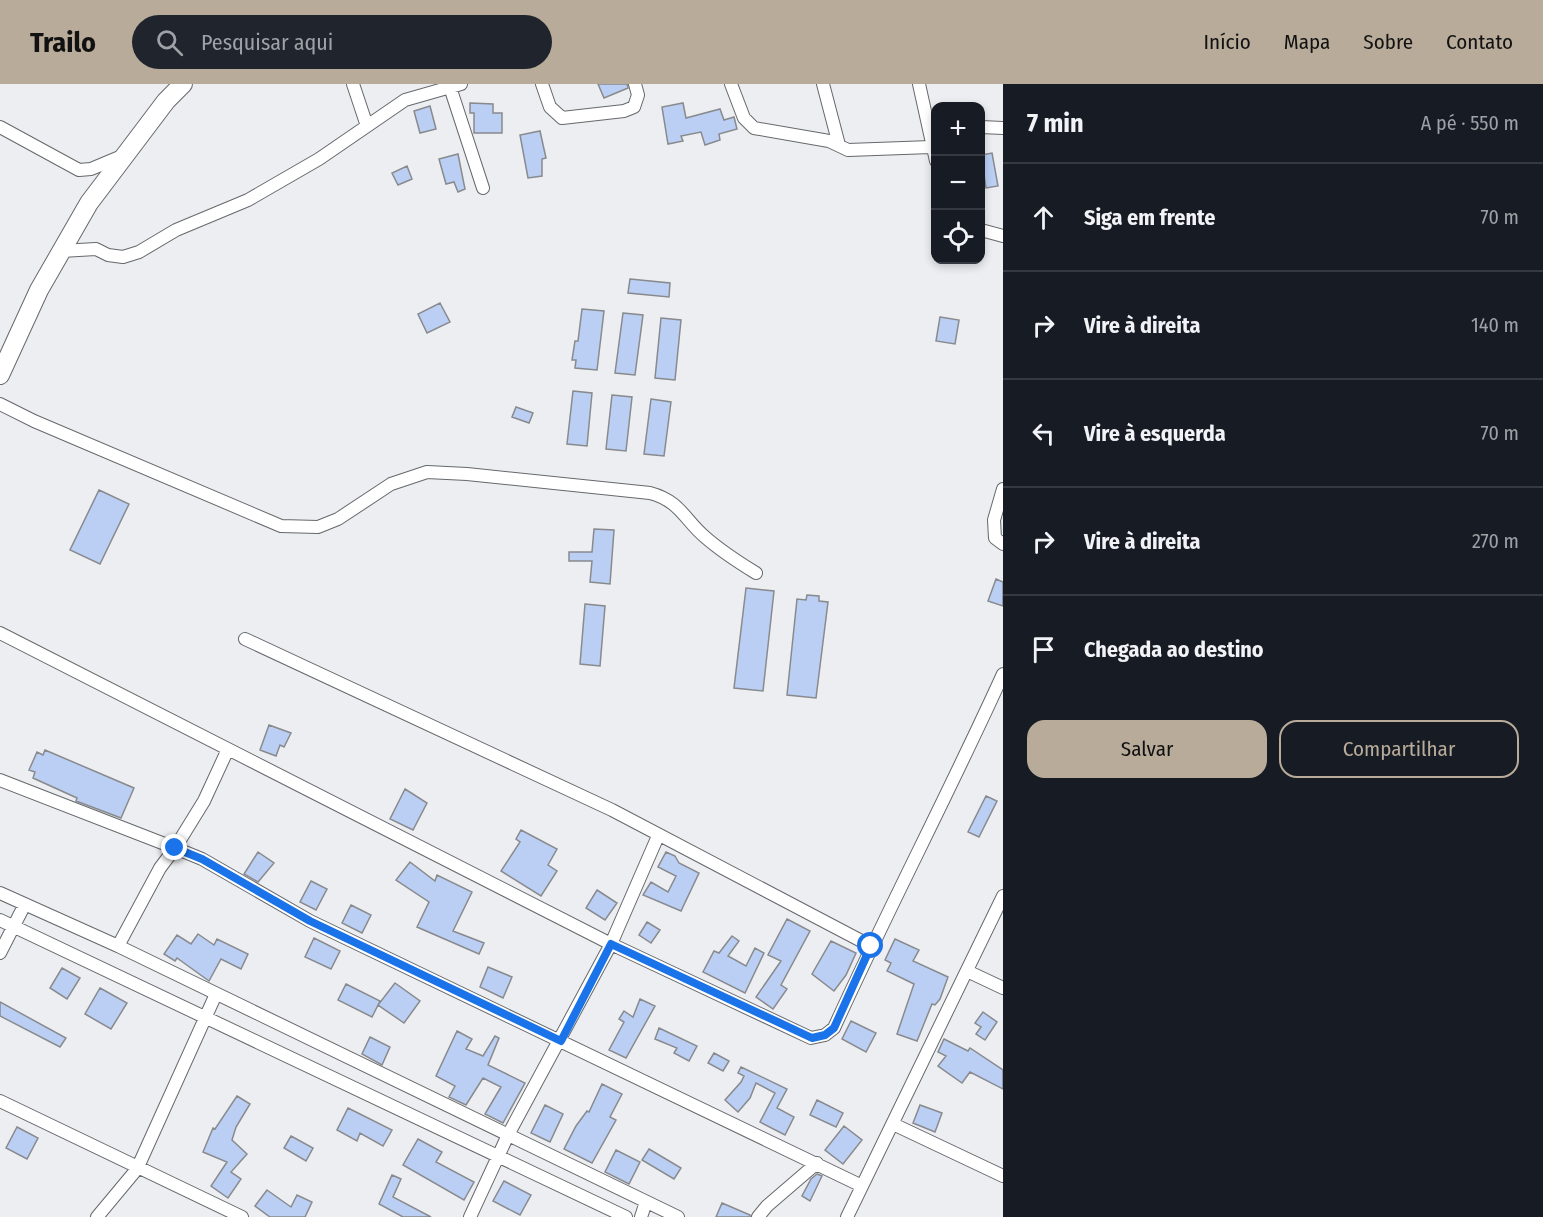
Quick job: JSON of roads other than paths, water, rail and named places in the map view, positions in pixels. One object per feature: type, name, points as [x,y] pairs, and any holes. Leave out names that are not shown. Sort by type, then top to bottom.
[{"type":"street","points":[[0,375],[39,290],[89,203],[166,101],[183,84]]},
{"type":"street","points":[[353,84],[367,126]]},
{"type":"street","points":[[542,84],[550,107],[562,118],[624,111],[634,107],[638,95],[635,84]]},
{"type":"street","points":[[731,84],[744,118],[754,128],[829,141],[848,150],[931,147]]},
{"type":"street","points":[[823,84],[839,145]]},
{"type":"street","points":[[919,84],[931,126]]},
{"type":"street","points":[[61,251],[96,249],[108,255],[123,257],[139,252],[176,230],[249,200],[320,159],[405,100],[453,85],[483,188]]},
{"type":"street","points":[[0,127],[79,170],[91,169],[126,154]]},
{"type":"street","points":[[985,127],[1003,128]]},
{"type":"street","points":[[985,231],[1003,236]]},
{"type":"street","points":[[0,404],[281,526],[318,527],[338,519],[391,483],[410,476],[427,472],[467,474],[650,493],[664,497],[676,504],[710,542],[756,573]]},
{"type":"street","points":[[1003,489],[994,520],[995,538],[1003,544]]},
{"type":"street","points":[[0,633],[611,944],[812,1038],[825,1035],[834,1028],[871,946],[946,797],[1003,674]]},
{"type":"street","points":[[245,639],[612,810],[658,836],[704,856],[871,946]]},
{"type":"street","points":[[118,946],[160,868],[204,801],[228,749]]},
{"type":"street","points":[[0,780],[202,859],[310,921],[862,1186]]},
{"type":"street","points":[[470,1217],[497,1157],[611,944],[658,836]]},
{"type":"street","points":[[0,893],[118,946],[678,1217]]},
{"type":"street","points":[[847,1217],[1003,896]]},
{"type":"street","points":[[0,953],[25,904]]},
{"type":"street","points":[[0,921],[626,1217]]},
{"type":"street","points":[[967,971],[1003,988]]},
{"type":"street","points":[[99,1217],[137,1169],[216,994]]},
{"type":"street","points":[[0,1101],[137,1169],[242,1217]]},
{"type":"street","points":[[893,1124],[1003,1176]]},
{"type":"street","points":[[758,1217],[767,1206],[817,1163]]},
{"type":"street","points":[[641,1217],[646,1202]]}]
